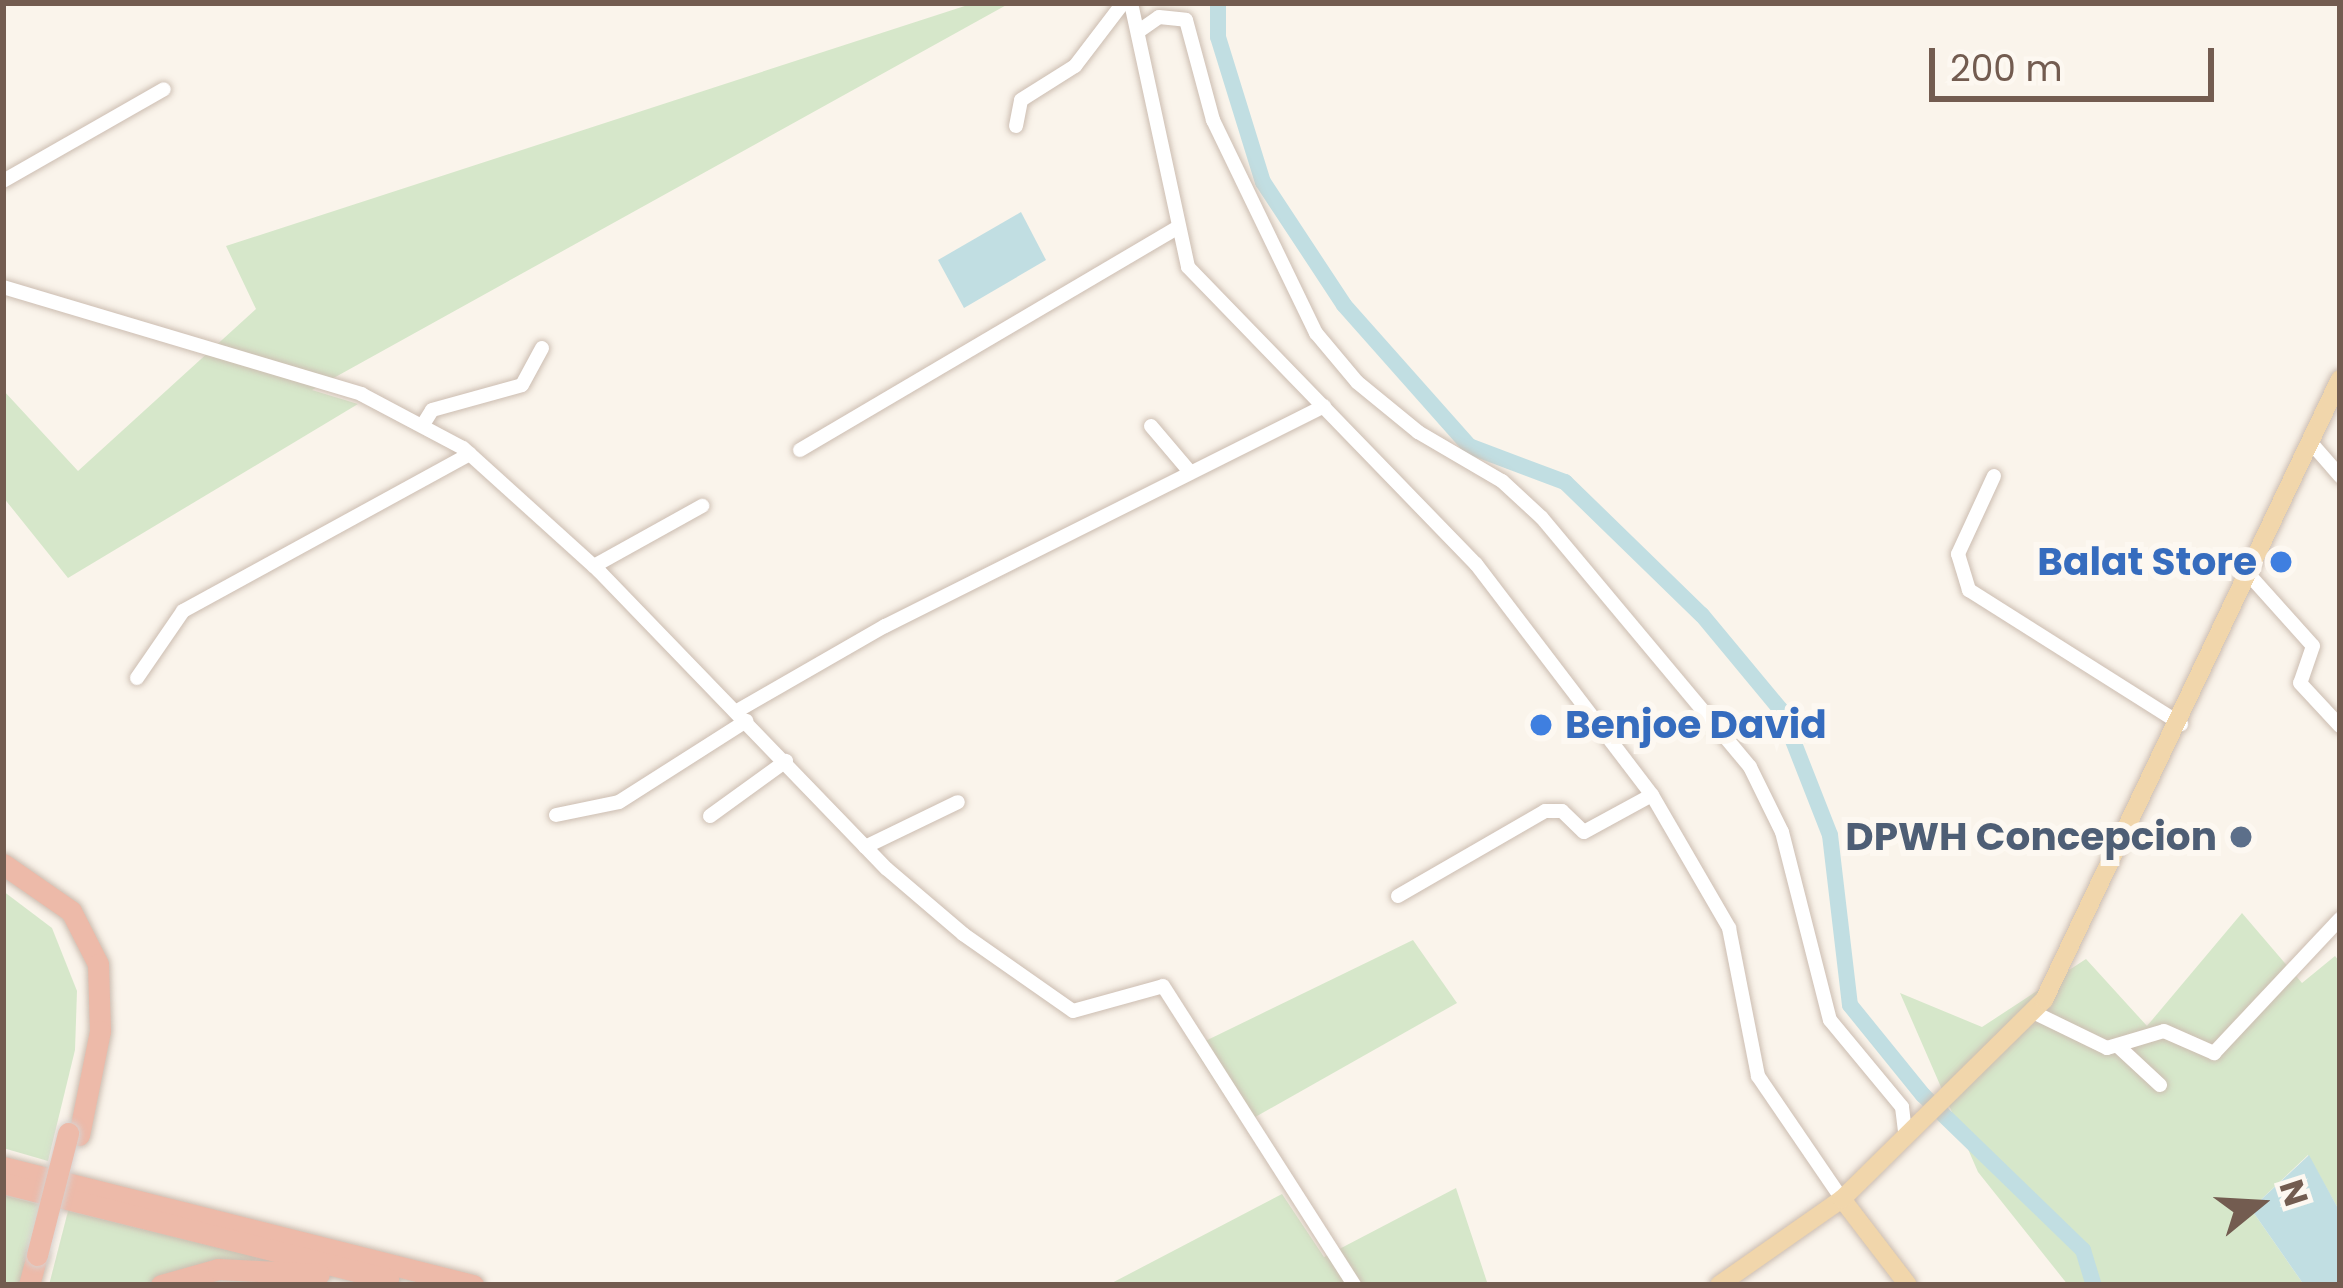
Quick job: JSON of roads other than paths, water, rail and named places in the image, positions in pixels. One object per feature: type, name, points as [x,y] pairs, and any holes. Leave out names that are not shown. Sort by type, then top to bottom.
[{"type":"highway","points":[[3,864],[71,911],[98,964],[100,1031],[42,1256],[29,1285]]},
{"type":"highway","points":[[3,879],[51,909],[85,968],[89,1028],[73,1134]]},
{"type":"highway","points":[[3,1164],[473,1285]]},
{"type":"highway","points":[[3,1183],[402,1282]]},
{"type":"highway","points":[[41,1285],[42,1256]]},
{"type":"highway","points":[[161,1285],[218,1269],[402,1282]]},
{"type":"main road","points":[[1719,1285],[1842,1198],[2035,1013],[2252,578],[2340,379]]},
{"type":"main road","points":[[1842,1198],[1908,1285]]},
{"type":"street","points":[[1016,126],[1021,100],[1075,66],[1127,3],[1139,32],[1178,226],[1194,274],[1476,564],[1652,794],[1729,928],[1758,1076],[1842,1198]]},
{"type":"street","points":[[1139,32],[1159,17],[1186,20],[1214,120],[1316,333],[1357,382],[1418,432],[1502,481],[1542,518],[1750,767],[1782,832],[1830,1020],[1902,1107],[1910,1133]]},
{"type":"street","points":[[3,181],[164,88]]},
{"type":"street","points":[[800,450],[1178,226]]},
{"type":"street","points":[[3,287],[361,394],[424,423],[470,454],[595,566],[865,847],[931,908],[1069,1010],[1162,986],[1354,1285]]},
{"type":"street","points":[[424,423],[432,410],[522,385],[542,348]]},
{"type":"street","points":[[556,815],[619,802],[741,716],[1190,472],[1324,406]]},
{"type":"street","points":[[1151,426],[1190,472]]},
{"type":"street","points":[[2312,444],[2340,476]]},
{"type":"street","points":[[137,678],[183,611],[470,454]]},
{"type":"street","points":[[1994,476],[1958,554],[1969,590],[2181,724]]},
{"type":"street","points":[[595,566],[701,506]]},
{"type":"street","points":[[2252,578],[2313,646],[2290,700]]},
{"type":"street","points":[[2300,683],[2340,727]]},
{"type":"street","points":[[710,815],[786,761]]},
{"type":"street","points":[[1398,896],[1545,811],[1594,830],[1652,794]]},
{"type":"street","points":[[865,847],[958,802]]},
{"type":"street","points":[[2035,1013],[2095,1045],[2119,1047],[2164,1031],[2214,1052],[2340,919]]},
{"type":"street","points":[[2119,1047],[2160,1085]]},
{"type":"water","points":[[1021,212],[1046,260],[964,308],[938,260]]},
{"type":"water","points":[[2309,1155],[2340,1212],[2340,1285],[2304,1285],[2251,1209]]},
{"type":"waterway","points":[[1218,3],[1218,37],[1263,182],[1344,305],[1469,446],[1565,482],[1702,615],[1781,710],[1830,835],[1850,1005],[1923,1095],[2083,1250],[2094,1285]]},
{"type":"place","name":"Balat Store","points":[[2281,562]]},
{"type":"place","name":"Benjoe David","points":[[1541,725]]},
{"type":"place","name":"DPWH Concepcion","points":[[2241,837]]}]
